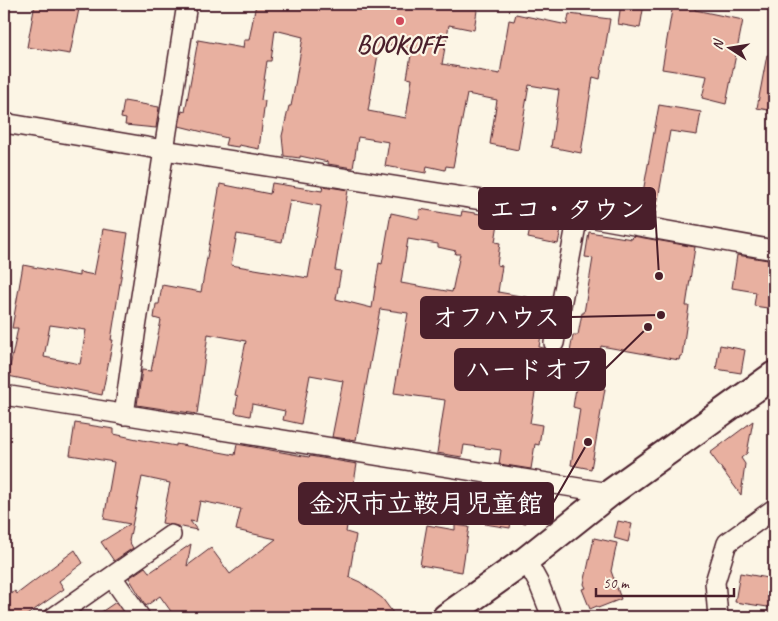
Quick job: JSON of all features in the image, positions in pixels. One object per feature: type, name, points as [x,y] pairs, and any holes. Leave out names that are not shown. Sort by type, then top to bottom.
[{"type":"main road","points":[[446,617],[526,560],[610,493],[768,385]]},
{"type":"street","points":[[124,415],[187,4]]},
{"type":"street","points":[[4,122],[164,150],[578,215],[774,250]]},
{"type":"street","points":[[554,342],[578,215]]},
{"type":"street","points":[[4,395],[610,493]]},
{"type":"street","points":[[718,617],[715,582],[727,543],[774,511]]},
{"type":"street","points":[[54,617],[171,535]]},
{"type":"street","points":[[526,560],[539,584],[552,617]]},
{"type":"street","points":[[112,577],[140,617]]},
{"type":"building","points":[[35,4],[51,4],[79,9],[70,54],[27,47]]},
{"type":"building","points":[[256,4],[478,4],[474,30],[449,25],[442,64],[500,74],[509,20],[514,21],[516,14],[567,25],[569,14],[610,19],[600,79],[593,77],[581,153],[551,147],[559,90],[529,85],[518,150],[490,144],[497,100],[467,94],[453,167],[446,166],[445,170],[427,166],[426,173],[385,166],[389,142],[358,137],[353,168],[328,164],[328,162],[300,156],[300,158],[284,156],[282,136],[289,106],[291,106],[303,37],[275,30],[271,61],[267,61],[261,100],[265,101],[259,149],[239,145],[238,147],[225,145],[227,138],[179,126],[182,111],[185,112],[198,40],[243,48],[244,40],[249,40]],"holes":[[[380,43],[412,49],[407,78],[412,79],[406,118],[368,111]]]},
{"type":"building","points":[[621,4],[644,4],[640,28],[618,24]]},
{"type":"building","points":[[673,4],[695,4],[695,10],[743,20],[726,104],[702,98],[707,76],[662,69]]},
{"type":"building","points":[[767,55],[774,56],[774,111],[757,108]]},
{"type":"building","points":[[124,101],[159,107],[156,128],[125,125],[126,119],[121,118]]},
{"type":"building","points":[[659,105],[701,112],[697,135],[670,131],[655,217],[639,214]]},
{"type":"building","points":[[272,183],[322,191],[323,186],[348,190],[335,270],[341,271],[336,299],[372,308],[379,263],[382,264],[391,213],[419,219],[420,209],[461,216],[462,211],[499,217],[495,242],[500,243],[497,265],[502,266],[498,292],[543,300],[540,323],[543,324],[539,347],[552,354],[562,351],[570,352],[573,335],[578,335],[582,313],[584,313],[593,258],[585,257],[589,232],[632,239],[633,236],[695,247],[686,306],[689,306],[682,356],[680,356],[679,360],[601,346],[595,387],[605,389],[591,469],[571,465],[580,409],[573,407],[576,388],[537,381],[530,423],[542,425],[539,445],[535,444],[531,469],[499,464],[501,450],[464,445],[462,457],[437,453],[445,400],[394,393],[408,313],[380,309],[356,440],[332,437],[343,381],[310,375],[301,424],[283,420],[285,411],[252,404],[250,416],[235,413],[238,396],[235,395],[246,341],[208,334],[197,414],[137,405],[142,370],[151,371],[161,320],[154,318],[156,304],[159,304],[162,285],[201,292],[220,184],[270,194]],"holes":[[[290,200],[321,206],[308,278],[231,265],[237,234],[282,242]],[[408,239],[438,244],[438,247],[456,251],[455,254],[460,254],[452,292],[401,283]]]},
{"type":"building","points":[[532,219],[562,224],[558,244],[528,238]]},
{"type":"building","points":[[103,229],[128,233],[111,340],[113,340],[102,395],[8,376],[18,328],[12,328],[23,265],[79,276],[79,272],[94,275]],"holes":[[[50,325],[86,330],[80,364],[44,357]]]},
{"type":"building","points":[[737,255],[774,261],[774,309],[754,306],[756,292],[732,288]]},
{"type":"building","points":[[720,345],[745,350],[741,373],[716,369]]},
{"type":"building","points":[[753,421],[747,453],[741,458],[745,464],[741,495],[710,453]]},
{"type":"building","points":[[75,423],[114,429],[114,434],[137,439],[235,455],[237,444],[357,464],[346,532],[356,535],[349,577],[360,582],[382,598],[396,617],[175,617],[160,596],[146,606],[129,578],[145,567],[149,572],[152,571],[191,544],[187,566],[211,548],[230,574],[276,539],[236,530],[241,509],[200,501],[196,522],[190,521],[197,530],[162,523],[170,483],[142,477],[129,541],[133,548],[114,561],[101,542],[130,524],[104,519],[114,462],[70,455]]},
{"type":"building","points":[[490,485],[531,492],[526,523],[511,521],[510,528],[485,524]]},
{"type":"building","points":[[618,521],[632,524],[628,542],[614,538]]},
{"type":"building","points":[[427,525],[455,530],[455,525],[469,527],[462,572],[420,565]]},
{"type":"building","points":[[594,538],[617,543],[611,571],[621,599],[598,608],[597,606],[590,609],[582,589],[586,588],[584,584]]},
{"type":"building","points":[[75,550],[83,563],[59,581],[64,589],[24,617],[4,617],[4,599],[15,591],[17,594]]},
{"type":"building","points":[[740,573],[774,579],[774,608],[735,602]]},
{"type":"building","points":[[116,602],[126,617],[94,617]]},
{"type":"place","name":"BOOKOFF","points":[[400,21]]},
{"type":"place","name":"エコ・タウン","points":[[659,276]]},
{"type":"place","name":"オフハウス","points":[[661,315]]},
{"type":"place","name":"ハードオフ","points":[[648,327]]},
{"type":"place","name":"金沢市立鞍月児童館","points":[[588,442]]}]
